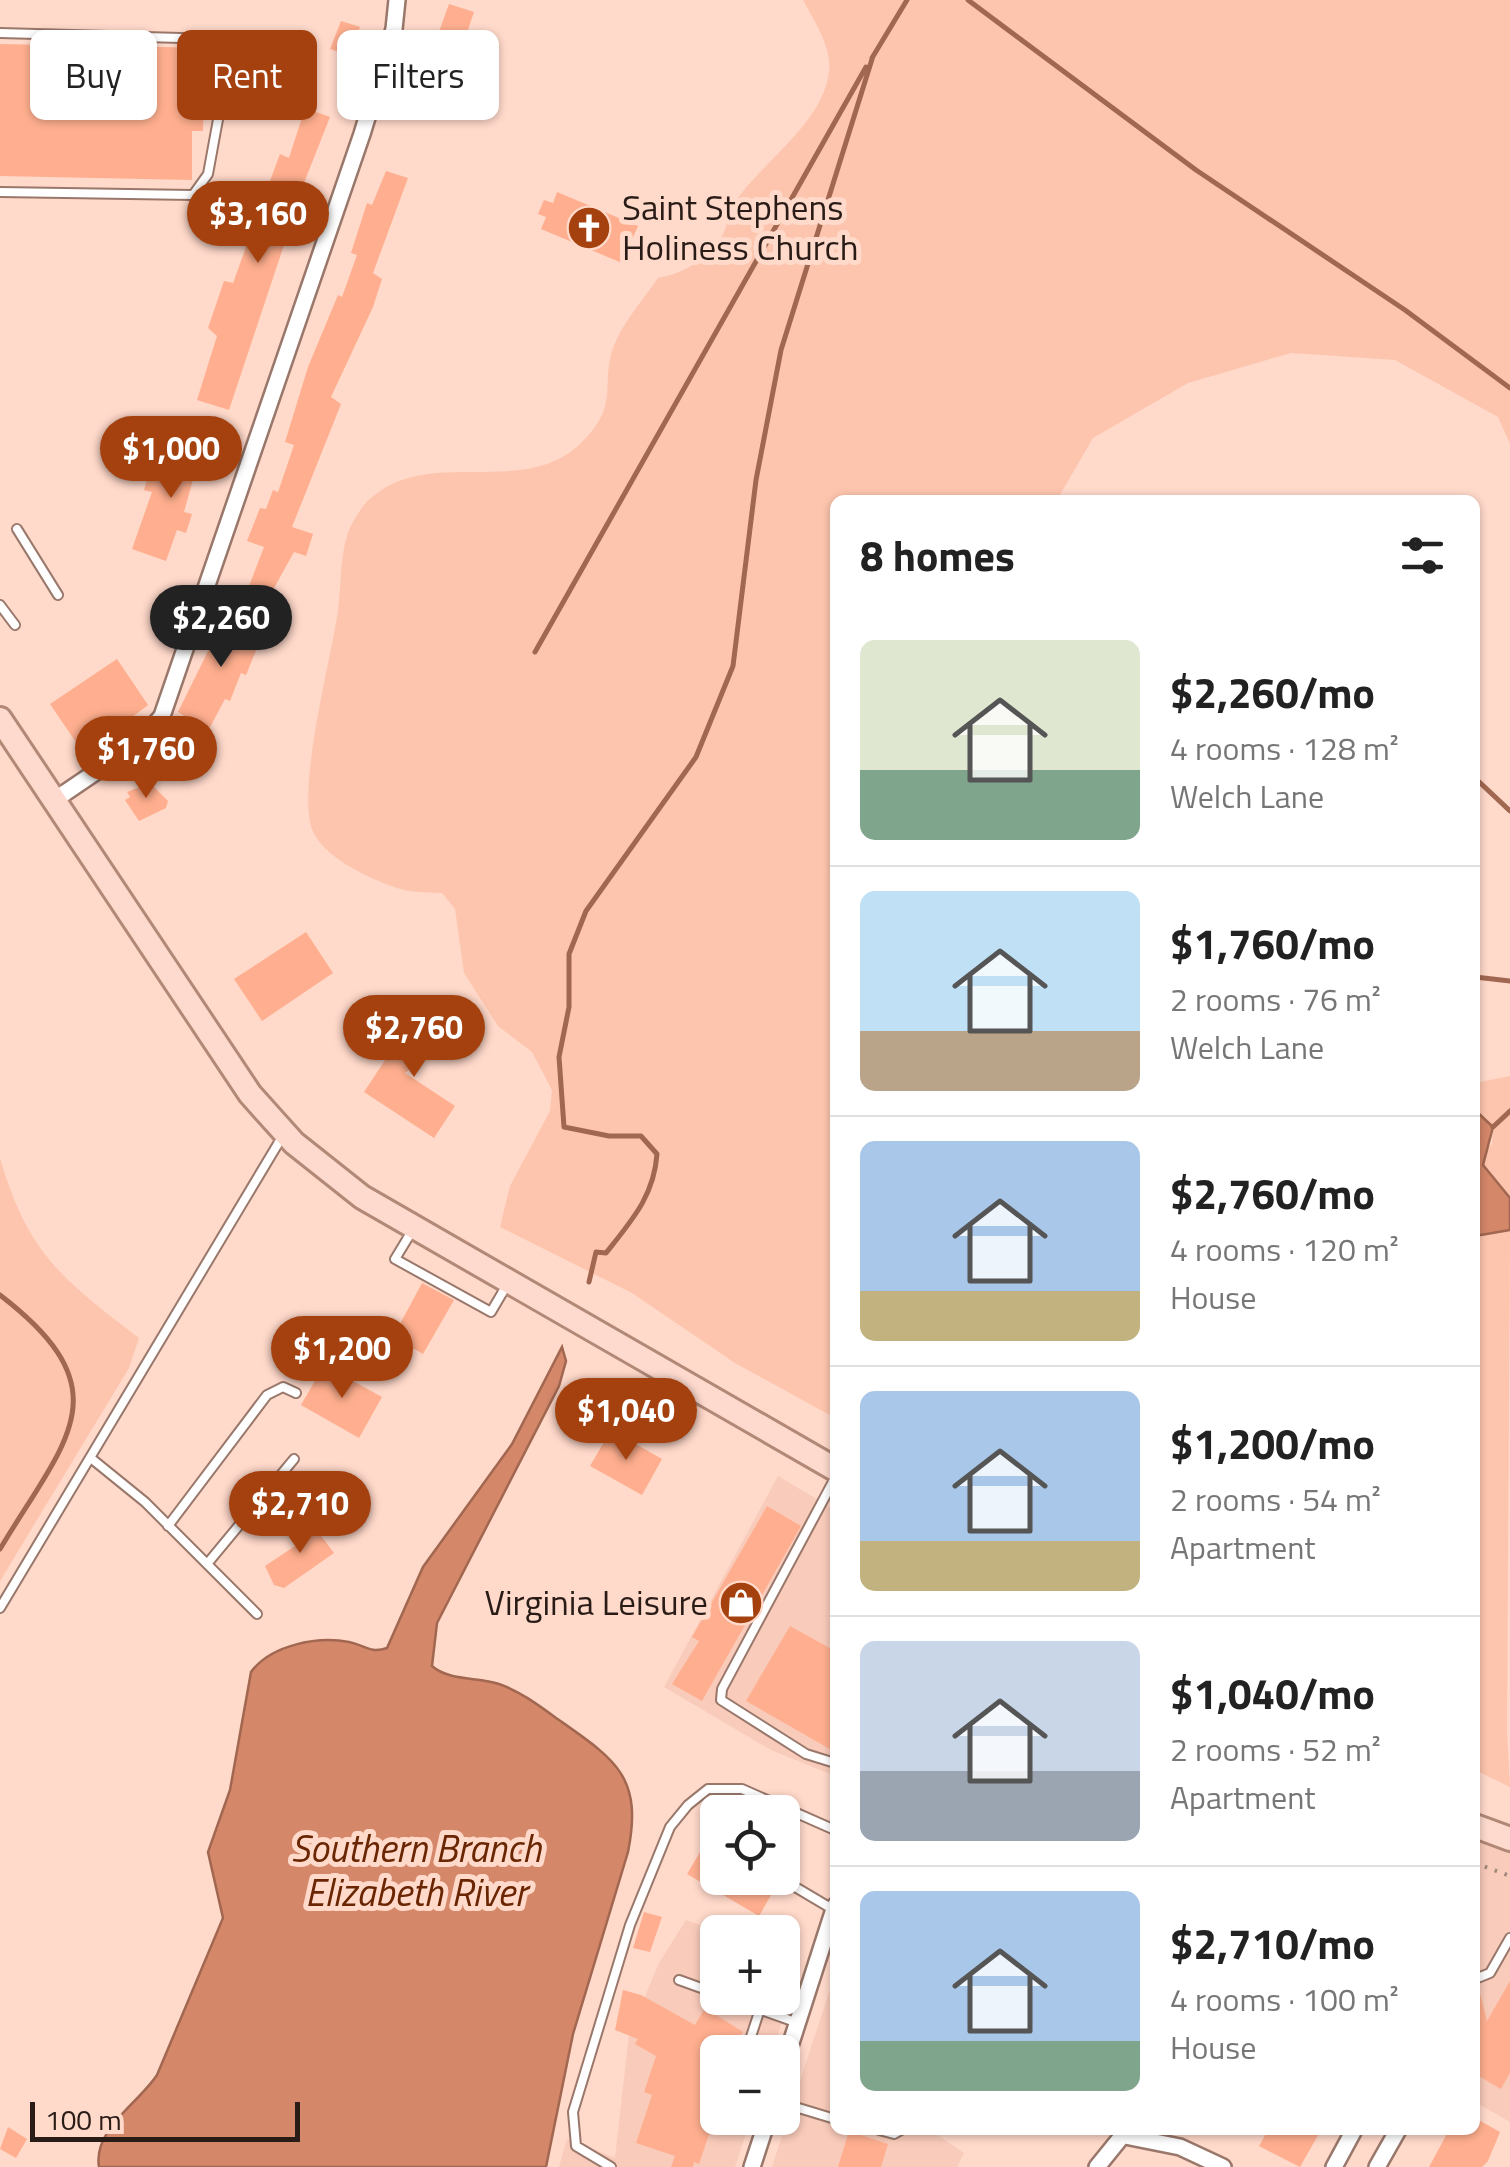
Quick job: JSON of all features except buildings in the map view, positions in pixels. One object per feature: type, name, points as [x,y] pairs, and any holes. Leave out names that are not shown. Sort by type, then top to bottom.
[{"type":"main road","points":[[0,719],[250,1094],[284,1133],[325,1170],[413,1229],[830,1466]]},
{"type":"main road","points":[[1480,1828],[1510,1839]]},
{"type":"street","points":[[54,801],[140,742],[162,716],[362,134],[389,48],[397,0]]},
{"type":"street","points":[[794,2035],[830,1925]]},
{"type":"street","points":[[752,2167],[762,2135]]},
{"type":"street","points":[[1097,2167],[1124,2135]]},
{"type":"street","points":[[1134,2135],[1180,2147],[1223,2167]]},
{"type":"street","points":[[1334,2167],[1351,2135]]},
{"type":"street","points":[[1377,2167],[1395,2135]]},
{"type":"lane","points":[[0,34],[217,39],[230,54],[208,174],[193,195],[0,192]]},
{"type":"lane","points":[[17,529],[58,595]]},
{"type":"lane","points":[[0,604],[15,624]]},
{"type":"lane","points":[[0,1608],[284,1133]]},
{"type":"lane","points":[[413,1229],[396,1259],[411,1268],[491,1312],[508,1283]]},
{"type":"lane","points":[[168,1526],[267,1395],[283,1387],[296,1393]]},
{"type":"lane","points":[[92,1459],[258,1614]]},
{"type":"lane","points":[[207,1564],[294,1459]]},
{"type":"lane","points":[[830,1487],[722,1689],[721,1700],[806,1754],[830,1761]]},
{"type":"lane","points":[[611,2167],[576,2146],[573,2112],[630,1925],[670,1827],[708,1790],[724,1786],[742,1789],[830,1828]]},
{"type":"lane","points":[[800,1891],[830,1910]]},
{"type":"lane","points":[[1480,1977],[1490,1972],[1510,1938]]},
{"type":"lane","points":[[680,1980],[700,1987]]},
{"type":"lane","points":[[775,2015],[798,2023]]},
{"type":"lane","points":[[800,2108],[830,2117]]},
{"type":"path","points":[[1480,1865],[1510,1876]]},
{"type":"shaded area","points":[[803,0],[1510,0],[1510,444],[1498,417],[1395,360],[1291,353],[1188,383],[1093,438],[1060,495],[830,495],[830,1415],[735,1363],[632,1293],[500,1227],[510,1186],[550,1111],[552,1090],[532,1052],[498,1026],[464,973],[455,909],[442,893],[402,890],[348,866],[317,839],[309,810],[312,754],[338,611],[343,554],[349,531],[364,505],[394,483],[420,475],[530,468],[556,460],[579,445],[605,408],[613,348],[627,321],[658,278],[690,266],[717,244],[735,202],[816,108],[829,72],[821,34]]},
{"type":"shaded area","points":[[1510,1076],[1510,1198],[1483,1165],[1482,1155],[1492,1144],[1493,1127],[1480,1115],[1480,1082]]},
{"type":"shaded area","points":[[0,1158],[23,1218],[51,1262],[139,1338],[129,1368],[0,1581]]},
{"type":"shaded area","points":[[1510,1230],[1510,1787],[1480,1772],[1480,1235]]},
{"type":"shaded area","points":[[778,1476],[830,1507],[830,1774],[771,1750],[664,1687]]},
{"type":"shaded area","points":[[1480,1827],[1510,1839],[1510,2122],[1480,2105]]},
{"type":"shaded area","points":[[686,1920],[700,1925],[700,2015],[784,2015],[778,2035],[700,2035],[700,2135],[745,2135],[735,2167],[559,2167],[567,2139],[615,2158],[629,2034],[659,1963]]},
{"type":"shaded area","points":[[830,1989],[830,2135],[937,2135],[964,2153],[957,2167],[772,2167],[782,2135],[800,2135],[800,2081]]},
{"type":"water","points":[[1480,1115],[1493,1127],[1483,1165],[1510,1198],[1510,1230],[1480,1235]]},
{"type":"water","name":"Southern Branch Elizabeth River","points":[[562,1347],[566,1361],[559,1386],[437,1623],[432,1666],[455,1676],[499,1684],[530,1700],[610,1760],[628,1788],[632,1805],[628,1852],[573,2034],[546,2167],[99,2167],[99,2153],[110,2129],[157,2075],[223,1918],[208,1852],[230,1790],[251,1672],[270,1655],[309,1642],[336,1640],[372,1650],[387,1648],[423,1567],[512,1444]]},
{"type":"waterway","points":[[872,58],[907,0]]},
{"type":"waterway","points":[[968,0],[1196,170],[1405,310],[1510,388]]},
{"type":"waterway","points":[[589,1282],[596,1252],[606,1253],[646,1195],[657,1154],[641,1136],[609,1136],[564,1127],[559,1057],[569,1007],[569,954],[586,911],[696,757],[733,666],[756,480],[781,350],[873,56]]},
{"type":"waterway","points":[[535,652],[866,67]]},
{"type":"waterway","points":[[1480,783],[1510,811]]},
{"type":"waterway","points":[[1480,978],[1510,981]]},
{"type":"waterway","points":[[1493,1127],[1510,1111]]},
{"type":"waterway","points":[[0,1295],[39,1329],[62,1360],[72,1389],[72,1417],[62,1446],[0,1549]]},
{"type":"place","name":"Saint Stephens Holiness Church","points":[[589,228]]},
{"type":"place","name":"Virginia Leisure","points":[[741,1603]]}]
